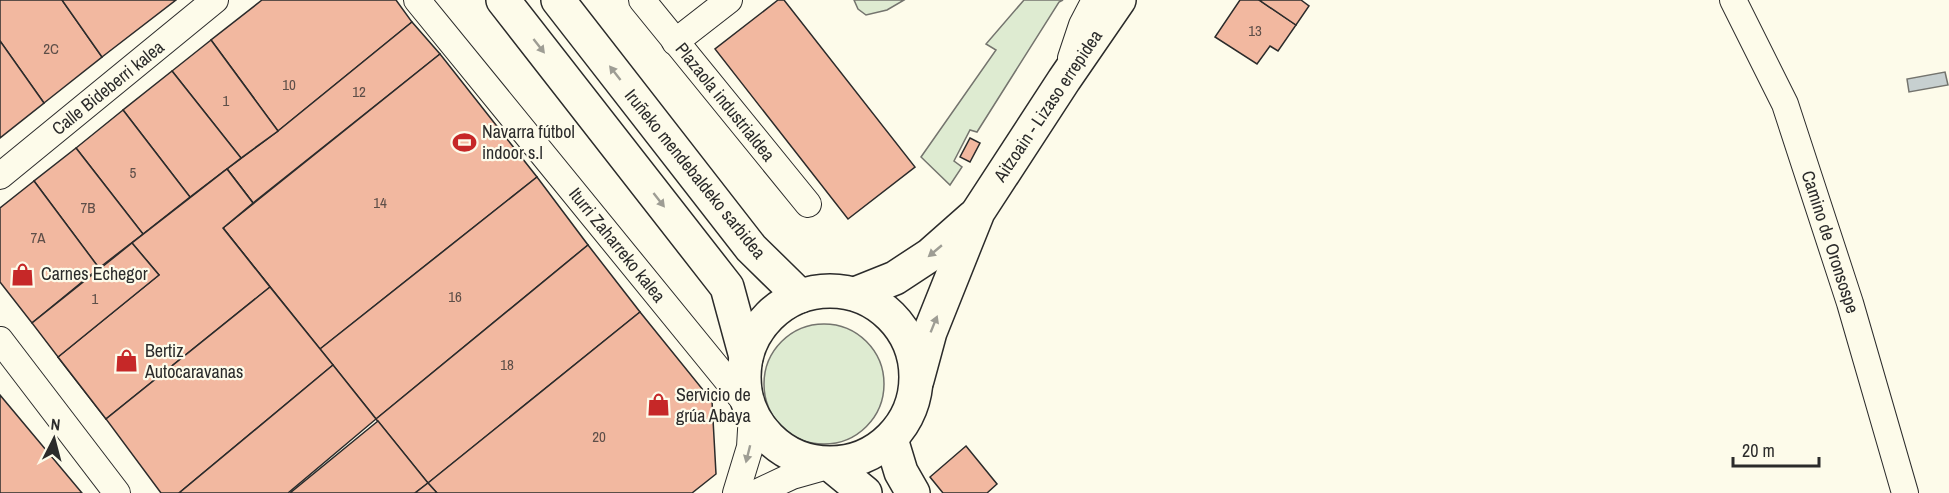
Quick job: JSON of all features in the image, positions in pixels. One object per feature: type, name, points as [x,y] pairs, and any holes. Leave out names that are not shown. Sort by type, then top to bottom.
[{"type":"main road","points":[[503,0],[727,287],[746,357]]},
{"type":"main road","name":"Iruñeko mendebaldeko sarbidea","points":[[558,0],[751,248],[800,296]]},
{"type":"main road","name":"Aitzoain - Lizaso errepidea","points":[[978,212],[1119,0]]},
{"type":"main road","points":[[831,465],[869,454],[891,439],[911,410],[930,332],[978,212]]},
{"type":"main road","points":[[855,294],[895,278],[930,255],[978,212]]},
{"type":"main road","points":[[865,493],[831,465],[790,454],[771,440],[757,423],[751,410],[744,379],[746,357],[753,337],[765,320],[781,306],[800,296],[827,291],[855,294],[886,311],[909,339],[917,380]]},
{"type":"main road","points":[[891,439],[901,472],[913,493]]},
{"type":"street","name":"Calle Bideberri kalea","points":[[0,176],[216,0]]},
{"type":"street","name":"Iturri Zaharreko kalea","points":[[417,0],[751,410]]},
{"type":"street","name":"Plazaola industrialdea","points":[[642,0],[808,204]]},
{"type":"street","points":[[675,42],[729,0]]},
{"type":"street","points":[[1064,80],[1082,25],[1095,0]]},
{"type":"street","name":"Camino de Oronsospe","points":[[1733,0],[1785,104],[1850,303],[1905,493]]},
{"type":"street","points":[[0,340],[117,493]]},
{"type":"street","points":[[736,493],[750,447],[751,410]]},
{"type":"street","points":[[756,493],[792,476],[831,465]]},
{"type":"green space","points":[[854,0],[904,0],[887,10],[866,15],[858,9]]},
{"type":"green space","points":[[1024,0],[1063,0],[1059,2],[977,132],[970,130],[954,161],[962,167],[950,185],[921,157],[996,50],[986,44]]},
{"type":"green space","points":[[824,324],[847,329],[866,342],[879,361],[884,384],[879,407],[866,426],[847,439],[824,444],[801,439],[782,426],[769,407],[764,384],[769,361],[782,342],[801,329]]},
{"type":"shaded area","points":[[1945,72],[1948,85],[1909,92],[1907,79]]},
{"type":"building","points":[[0,0],[62,0],[102,57],[44,103],[0,41]]},
{"type":"building","points":[[62,0],[176,0],[102,57]]},
{"type":"building","points":[[262,0],[396,0],[412,22],[278,131],[211,40]]},
{"type":"building","points":[[778,0],[784,0],[915,167],[848,219],[715,49]]},
{"type":"building","points":[[1240,0],[1259,0],[1296,25],[1278,51],[1270,46],[1257,64],[1215,37]]},
{"type":"building","points":[[1259,0],[1301,0],[1309,6],[1296,25]]},
{"type":"building","points":[[412,22],[440,54],[253,203],[227,169],[278,131]]},
{"type":"building","points":[[211,40],[278,131],[241,158],[172,71]]},
{"type":"building","points":[[0,41],[44,103],[0,138]]},
{"type":"building","points":[[440,54],[537,177],[320,349],[223,228]]},
{"type":"building","points":[[172,71],[241,158],[190,197],[123,110]]},
{"type":"building","points":[[123,110],[190,197],[143,234],[76,148]]},
{"type":"building","points":[[970,138],[980,143],[970,162],[960,157]]},
{"type":"building","points":[[76,148],[143,234],[99,268],[34,181]]},
{"type":"building","points":[[227,169],[253,203],[223,228],[270,287],[106,419],[58,357],[159,275],[132,243]]},
{"type":"building","points":[[227,169],[253,203],[223,228],[270,287],[106,419],[58,357],[159,275],[132,243]]},
{"type":"building","points":[[537,177],[588,245],[376,419],[320,349]]},
{"type":"building","points":[[34,181],[99,268],[32,323],[0,282],[0,208]]},
{"type":"building","points":[[132,243],[159,275],[58,357],[32,323]]},
{"type":"building","points":[[588,245],[640,312],[428,483],[376,419]]},
{"type":"building","points":[[270,287],[333,365],[179,493],[161,493],[106,419]]},
{"type":"building","points":[[640,312],[712,401],[716,474],[692,493],[437,493],[428,483]]},
{"type":"building","points":[[333,365],[376,419],[288,493],[179,493]]},
{"type":"building","points":[[0,395],[82,493],[0,493]]},
{"type":"building","points":[[378,421],[428,483],[415,493],[290,493]]},
{"type":"building","points":[[966,446],[997,484],[987,493],[943,493],[930,477]]},
{"type":"building","points":[[428,483],[437,493],[415,493]]},
{"type":"place","name":"Navarra fútbol indoor s.l","points":[[464,142]]},
{"type":"place","name":"Carnes Echegor","points":[[23,274]]},
{"type":"place","name":"Bertiz Autocaravanas","points":[[127,361]]},
{"type":"place","name":"Servicio de grúa Abaya","points":[[658,405]]}]
